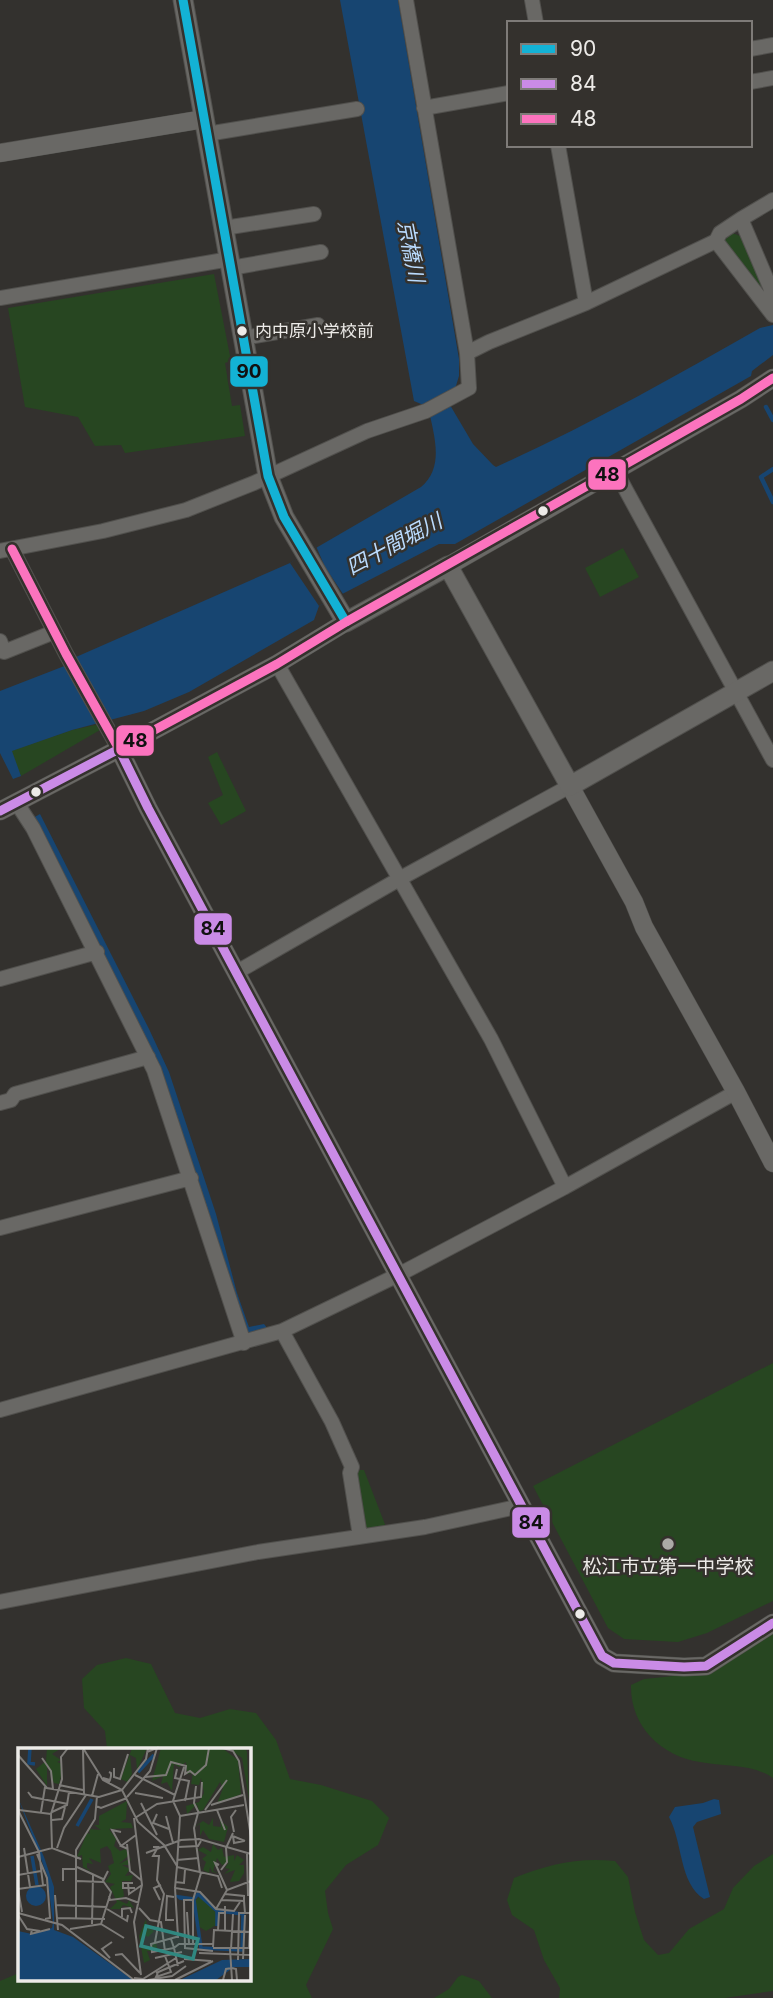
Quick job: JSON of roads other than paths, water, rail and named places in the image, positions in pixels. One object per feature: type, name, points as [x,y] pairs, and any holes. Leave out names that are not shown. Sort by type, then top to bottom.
[{"type":"main road","points":[[183,0],[268,476],[284,517],[346,622],[448,566],[570,786],[773,671]]},
{"type":"street","points":[[406,0],[467,353],[468,388],[426,411],[367,431],[268,476],[171,515],[6,550],[119,749],[596,1649],[607,1661],[614,1663],[684,1667],[706,1665],[773,1623]]},
{"type":"street","points":[[532,0],[536,21]]},
{"type":"street","points":[[752,49],[773,45]]},
{"type":"street","points":[[752,82],[772,82]]},
{"type":"street","points":[[424,108],[507,93]]},
{"type":"street","points":[[0,153],[357,109]]},
{"type":"street","points":[[558,147],[586,303]]},
{"type":"street","points":[[467,353],[586,303],[716,241],[720,233],[773,200]]},
{"type":"street","points":[[224,228],[314,214]]},
{"type":"street","points":[[741,219],[771,287],[773,302]]},
{"type":"street","points":[[716,241],[773,315]]},
{"type":"street","points":[[0,298],[230,263],[321,253]]},
{"type":"street","points":[[243,338],[318,325]]},
{"type":"street","points":[[448,566],[741,399],[773,378]]},
{"type":"street","points":[[615,470],[773,760]]},
{"type":"street","points":[[0,811],[277,664],[346,622]]},
{"type":"street","points":[[0,641],[4,652],[54,632]]},
{"type":"street","points":[[277,664],[491,1039],[565,1187]]},
{"type":"street","points":[[237,972],[570,786],[772,1159]]},
{"type":"street","points":[[16,802],[33,828],[148,1057],[191,1178],[244,1343]]},
{"type":"street","points":[[0,979],[97,953]]},
{"type":"street","points":[[0,1103],[10,1100],[15,1094],[148,1057]]},
{"type":"street","points":[[0,1410],[282,1331],[398,1275],[565,1187],[736,1092]]},
{"type":"street","points":[[0,1228],[191,1178]]},
{"type":"street","points":[[282,1331],[332,1422],[352,1467],[350,1473],[360,1536]]},
{"type":"street","points":[[0,1602],[156,1570],[425,1527],[521,1506]]},
{"type":"water","points":[[340,0],[398,0],[459,359],[459,376],[450,405],[473,444],[493,465],[496,467],[564,435],[760,328],[773,325],[773,355],[752,371],[751,376],[455,544],[439,544],[319,606],[314,620],[189,692],[144,711],[72,730],[12,751],[21,776],[13,779],[0,753],[0,691],[67,665],[76,657],[290,563],[421,487],[433,470],[436,450],[433,428],[428,407],[414,401]]},
{"type":"water","points":[[40,814],[169,1072],[216,1214],[249,1327],[264,1324],[268,1329],[251,1334],[244,1331],[191,1164],[33,818]]},
{"type":"water","points":[[719,1800],[721,1814],[697,1822],[693,1827],[710,1897],[704,1899],[690,1883],[669,1817],[675,1807]]},
{"type":"waterway","points":[[766,407],[773,420]]},
{"type":"waterway","points":[[773,469],[761,477],[773,502]]},
{"type":"place","name":"内中原小学校前","points":[[242,331]]},
{"type":"place","name":"松江市立第一中学校","points":[[668,1544]]},
{"type":"water label","name":"京橋川","points":[[411,251]]},
{"type":"water label","name":"四十間堀川","points":[[394,544]]}]
